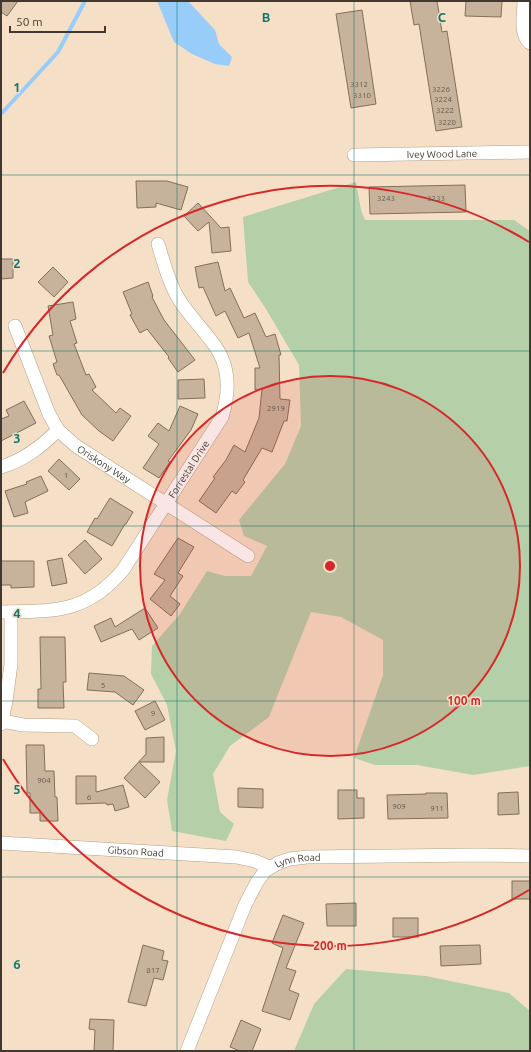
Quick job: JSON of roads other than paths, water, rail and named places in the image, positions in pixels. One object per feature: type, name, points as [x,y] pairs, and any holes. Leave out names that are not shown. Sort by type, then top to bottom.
[{"type":"street","points":[[524,1],[524,33],[530,43]]},
{"type":"street","name":"Ivey Wood Lane","points":[[354,155],[530,152]]},
{"type":"street","name":"Forrestal Drive","points":[[6,612],[62,609],[82,602],[99,593],[111,583],[123,570],[222,417],[226,402],[227,378],[224,363],[218,350],[179,300],[172,286],[158,244]]},
{"type":"street","name":"Oriskony Way","points":[[14,326],[49,414],[58,430],[76,446],[248,556]]},
{"type":"street","points":[[1,467],[21,460],[38,449],[58,430]]},
{"type":"street","points":[[6,612],[11,664],[6,701],[1,723],[75,726],[92,739]]},
{"type":"street","name":"Gibson Road","points":[[1,843],[236,857],[255,861],[269,867]]},
{"type":"street","name":"Lynn Road","points":[[187,1051],[245,905],[259,878],[269,867],[284,860],[307,857],[478,855],[530,856]]},
{"type":"water","points":[[157,1],[189,2],[215,30],[219,44],[232,57],[229,66],[215,64],[192,54],[174,42]]},
{"type":"waterway","points":[[1,114],[58,52],[85,1]]}]
